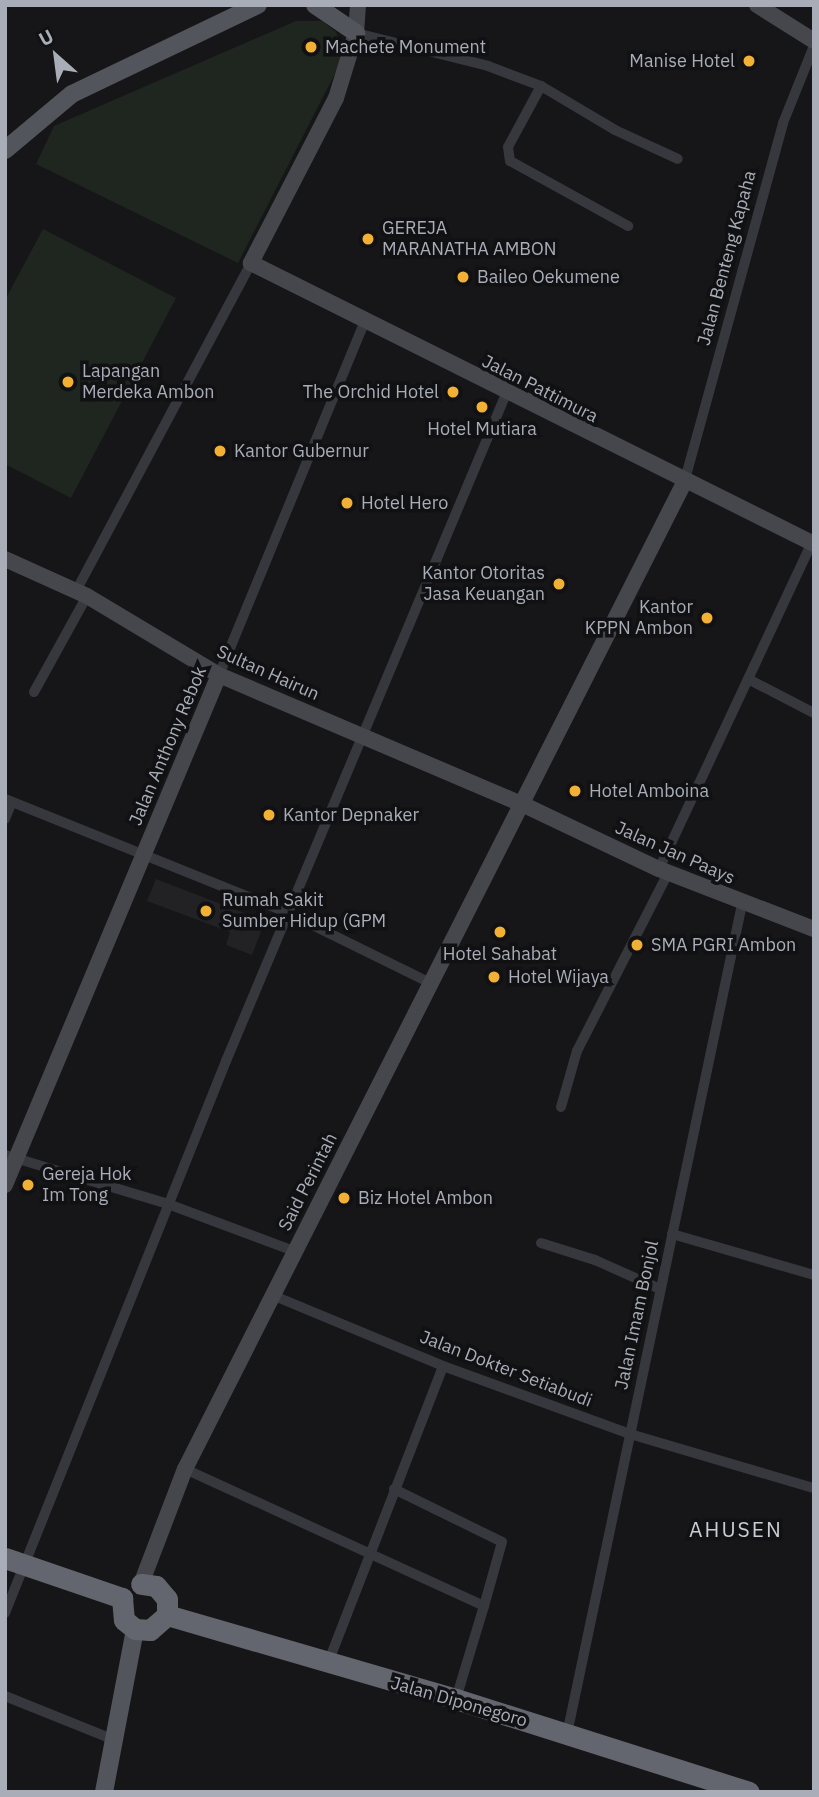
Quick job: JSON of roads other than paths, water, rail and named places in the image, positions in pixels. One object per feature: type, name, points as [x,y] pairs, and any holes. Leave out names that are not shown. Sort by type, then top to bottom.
[{"type":"highway","points":[[15,1561],[122,1598],[121,1613],[135,1629],[157,1627],[167,1615],[163,1592],[141,1584]]},
{"type":"highway","name":"Jalan Diponegoro","points":[[167,1615],[456,1699],[749,1792]]},
{"type":"main road","points":[[5,150],[72,94],[258,5]]},
{"type":"main road","points":[[315,5],[356,33]]},
{"type":"main road","points":[[251,263],[336,98],[356,33],[358,5]]},
{"type":"main road","points":[[757,5],[814,43]]},
{"type":"main road","name":"Jalan Pattimura","points":[[251,263],[506,394],[813,544]]},
{"type":"main road","name":"Said Perintah","points":[[141,1584],[185,1469],[293,1251],[524,805],[684,483]]},
{"type":"main road","name":"Sultan Hairun","points":[[5,559],[82,593],[219,675],[524,805]]},
{"type":"main road","name":"Jalan Anthony Rebok","points":[[5,1185],[11,1157],[219,675]]},
{"type":"main road","name":"Jalan Jan Paays","points":[[524,805],[664,871],[742,904],[814,929]]},
{"type":"main road","points":[[122,1598],[141,1584]]},
{"type":"main road","points":[[104,1792],[135,1629]]},
{"type":"street","points":[[356,33],[488,66],[541,86],[615,130],[678,159]]},
{"type":"street","name":"Jalan Benteng Kapaha","points":[[684,483],[783,123],[814,43]]},
{"type":"street","points":[[541,86],[508,147],[510,161],[628,226]]},
{"type":"street","points":[[34,692],[251,263]]},
{"type":"street","name":"Jalan Anthony Rebok","points":[[219,675],[365,321]]},
{"type":"street","points":[[5,1613],[15,1561],[168,1204],[361,734],[506,394]]},
{"type":"street","points":[[561,1107],[577,1051],[664,871],[748,680],[813,544]]},
{"type":"street","points":[[748,680],[814,713]]},
{"type":"street","points":[[5,818],[8,801],[143,853],[288,914],[432,984]]},
{"type":"street","name":"Jalan Imam Bonjol","points":[[567,1734],[742,904]]},
{"type":"street","points":[[11,1157],[168,1204],[293,1251]]},
{"type":"street","points":[[672,1234],[814,1275]]},
{"type":"street","points":[[541,1243],[595,1260],[660,1289]]},
{"type":"street","name":"Jalan Dokter Setiabudi","points":[[272,1295],[443,1366],[630,1434],[814,1488]]},
{"type":"street","points":[[328,1663],[443,1366]]},
{"type":"street","points":[[185,1469],[484,1606]]},
{"type":"street","points":[[394,1489],[502,1542],[456,1699]]},
{"type":"street","points":[[5,1696],[112,1739]]},
{"type":"place","name":"Machete Monument","points":[[311,47]]},
{"type":"place","name":"Manise Hotel","points":[[749,61]]},
{"type":"place","name":"GEREJA MARANATHA AMBON","points":[[368,239]]},
{"type":"place","name":"Baileo Oekumene","points":[[463,277]]},
{"type":"place","name":"Lapangan Merdeka Ambon","points":[[68,382]]},
{"type":"place","name":"The Orchid Hotel","points":[[453,392]]},
{"type":"place","name":"Hotel Mutiara","points":[[482,407]]},
{"type":"place","name":"Kantor Gubernur","points":[[220,451]]},
{"type":"place","name":"Hotel Hero","points":[[347,503]]},
{"type":"place","name":"Kantor Otoritas Jasa Keuangan","points":[[559,584]]},
{"type":"place","name":"Kantor KPPN Ambon","points":[[707,618]]},
{"type":"place","name":"Hotel Amboina","points":[[575,791]]},
{"type":"place","name":"Kantor Depnaker","points":[[269,815]]},
{"type":"place","name":"Rumah Sakit Sumber Hidup (GPM","points":[[206,911]]},
{"type":"place","name":"Hotel Sahabat","points":[[500,932]]},
{"type":"place","name":"SMA PGRI Ambon","points":[[637,945]]},
{"type":"place","name":"Hotel Wijaya","points":[[494,977]]},
{"type":"place","name":"Gereja Hok Im Tong","points":[[28,1185]]},
{"type":"place","name":"Biz Hotel Ambon","points":[[344,1198]]},
{"type":"district","name":"AHUSEN","points":[[736,1529]]}]
